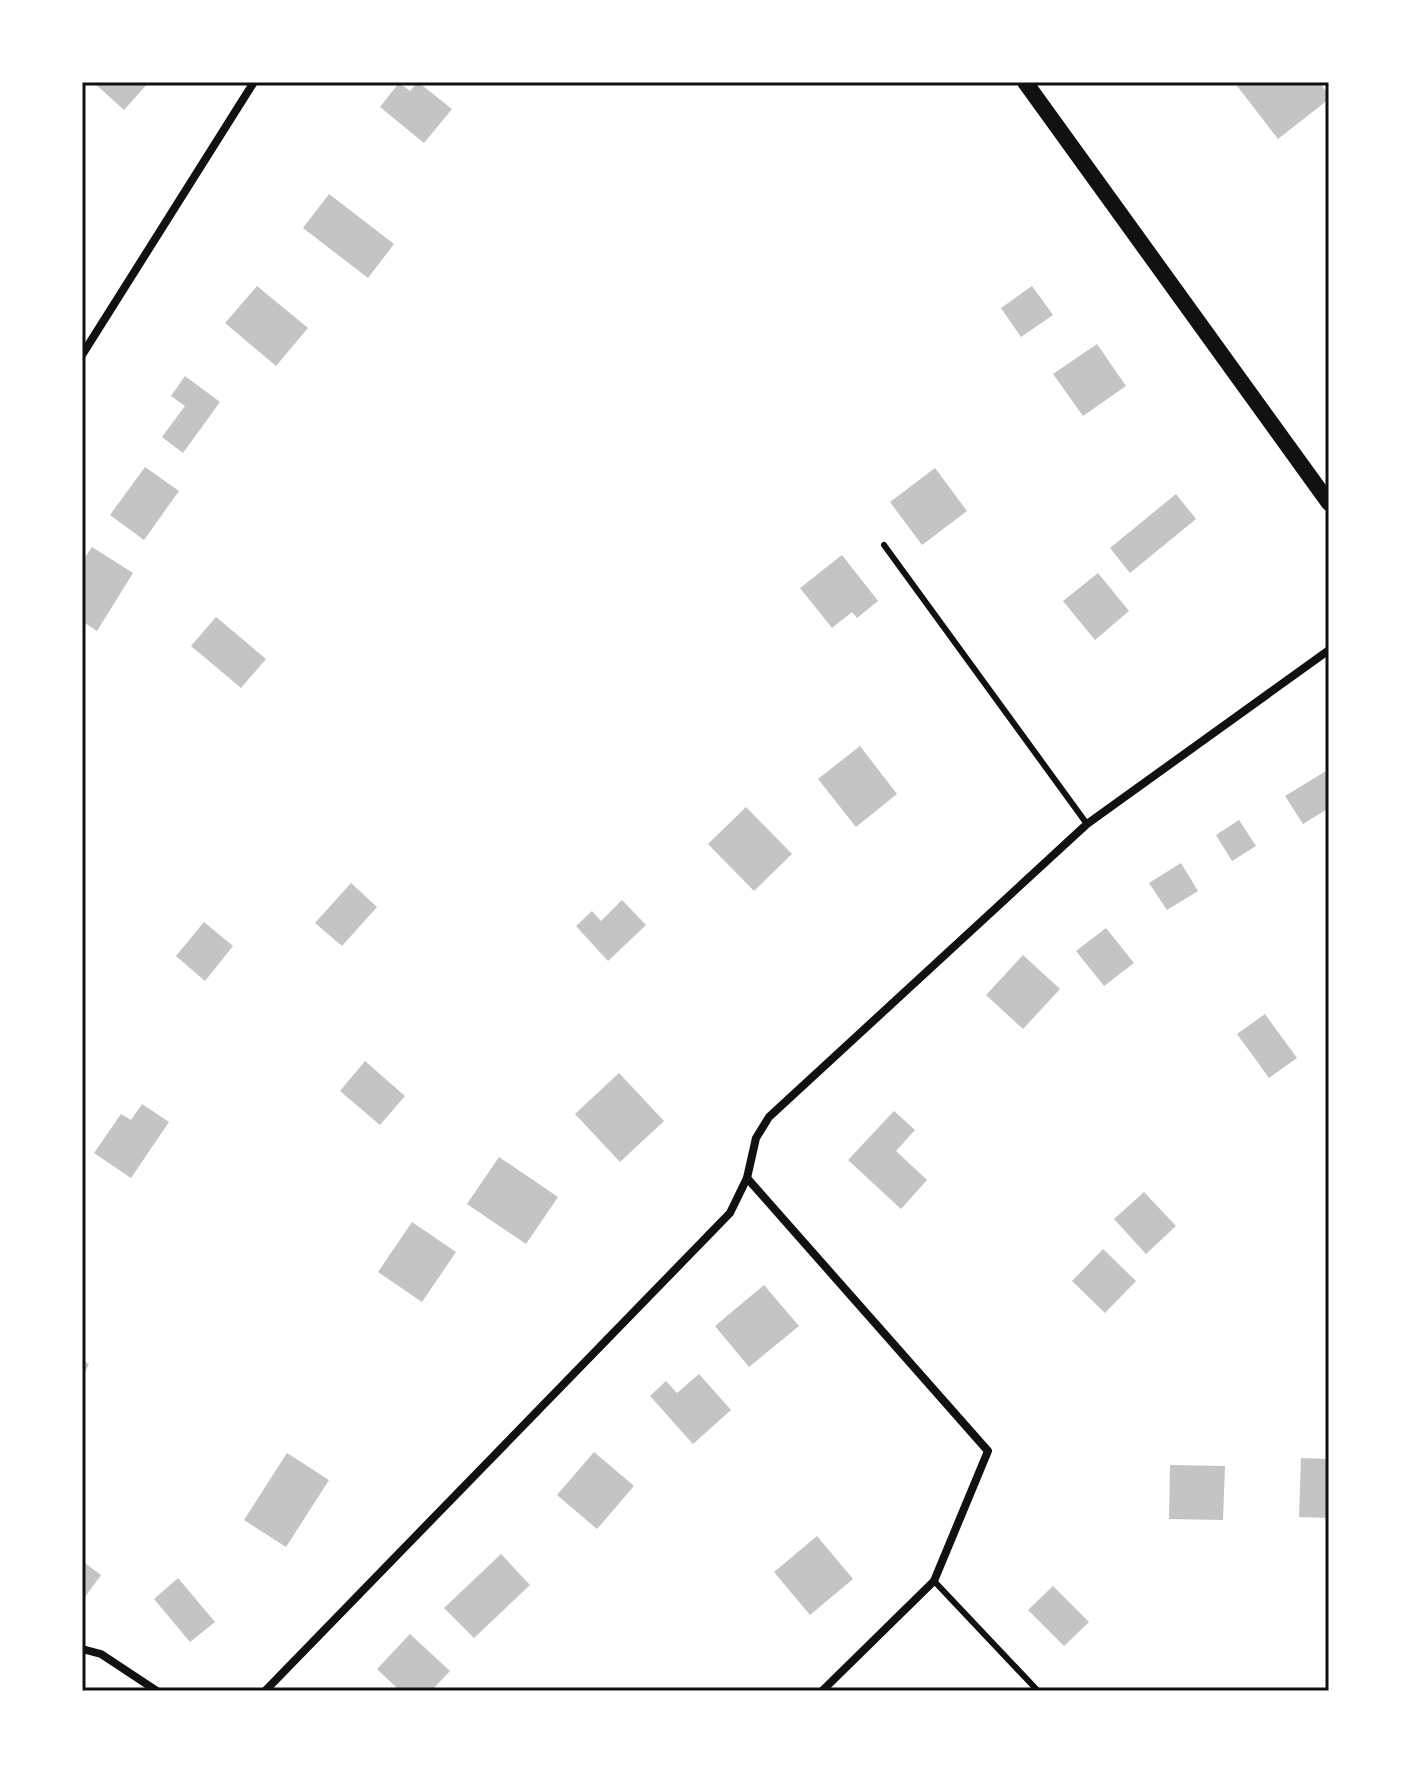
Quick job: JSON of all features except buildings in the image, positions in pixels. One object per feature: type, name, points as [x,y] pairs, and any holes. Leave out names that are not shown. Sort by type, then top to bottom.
[{"type":"main road","points":[[1025,82],[1329,503]]},
{"type":"street","points":[[82,355],[254,82]]},
{"type":"street","points":[[265,1691],[730,1213],[747,1178],[756,1138],[769,1117],[1087,824],[1329,650]]},
{"type":"street","points":[[747,1178],[988,1451],[934,1581],[822,1691]]},
{"type":"street","points":[[82,1649],[101,1654],[157,1691]]},
{"type":"lane","points":[[884,545],[1087,824]]},
{"type":"lane","points":[[934,1581],[1038,1691]]}]
